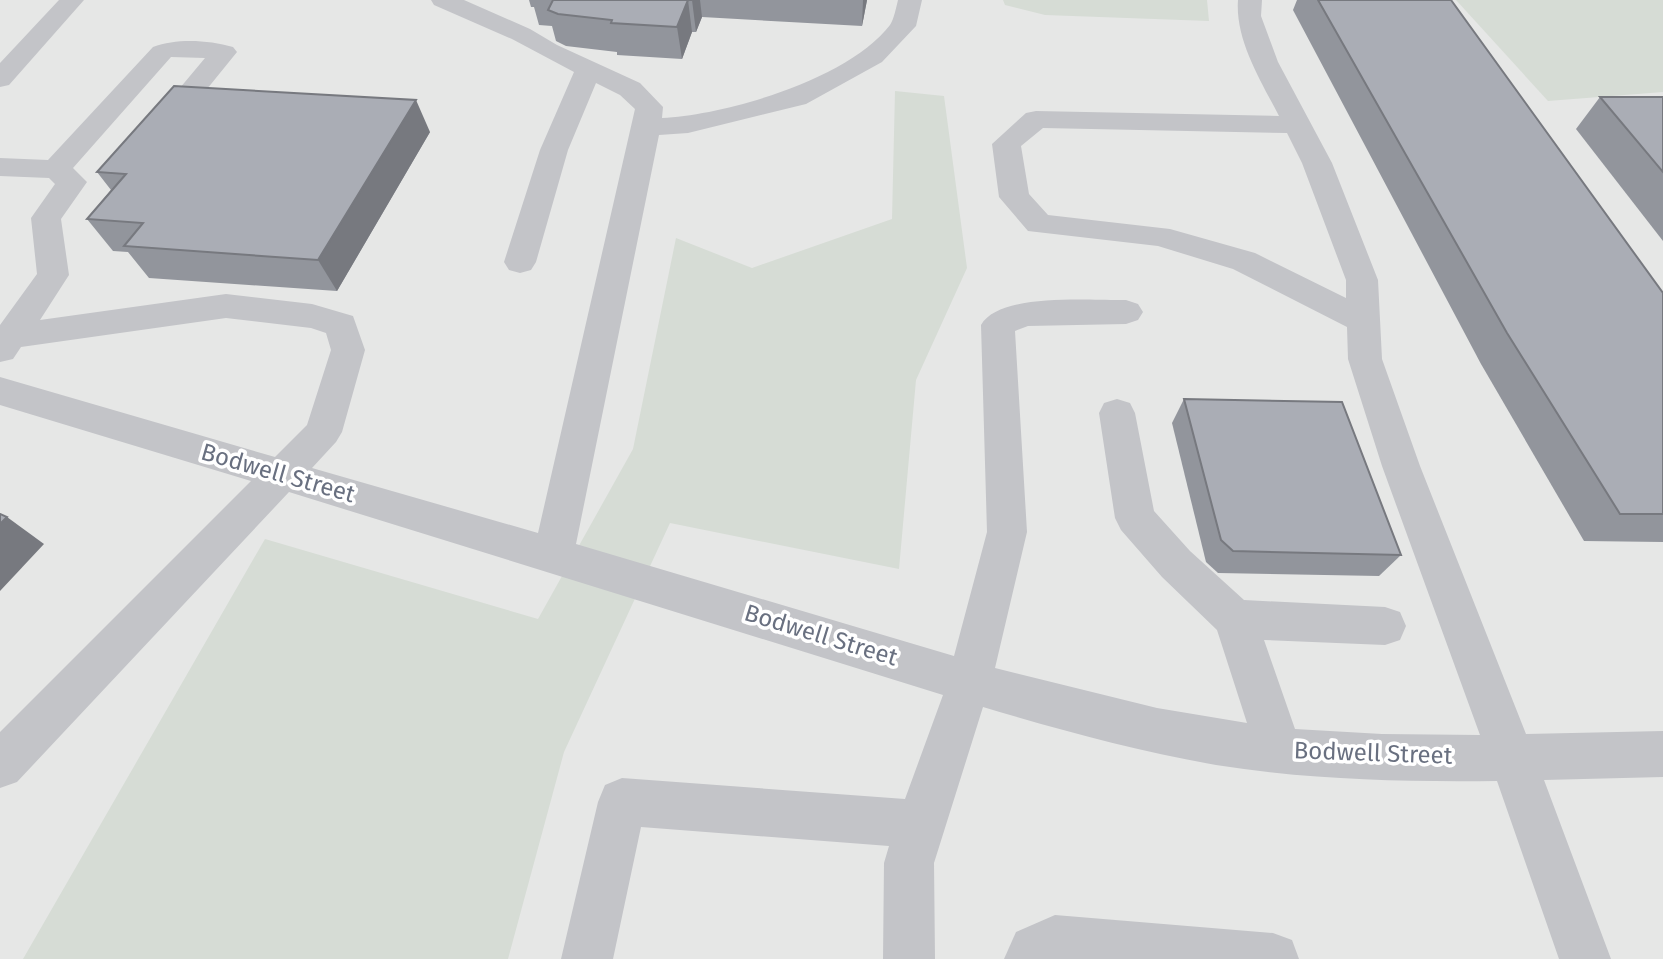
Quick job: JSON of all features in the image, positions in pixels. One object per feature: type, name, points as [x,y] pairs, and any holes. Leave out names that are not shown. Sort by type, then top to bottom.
[{"type":"street","points":[[0,79],[72,0]]},
{"type":"street","points":[[443,0],[521,34],[630,89],[649,107],[647,127],[553,555]]},
{"type":"street","points":[[647,127],[688,125],[796,98],[873,56],[903,26],[910,0]]},
{"type":"street","points":[[1250,0],[1250,16],[1265,62],[1317,163],[1362,280],[1365,359],[1401,466],[1512,757],[1585,959]]},
{"type":"street","points":[[56,169],[162,52],[173,48],[224,52],[159,131]]},
{"type":"street","points":[[520,262],[554,150],[589,69]]},
{"type":"street","points":[[1298,125],[1036,119],[1006,144],[1014,197],[1039,224],[1159,236],[1244,261],[1364,321]]},
{"type":"street","points":[[0,167],[56,169],[72,182],[46,218],[53,275],[5,344]]},
{"type":"street","points":[[0,765],[323,432],[348,350],[341,325],[312,316],[226,306],[5,344]]},
{"type":"street","points":[[909,959],[909,863],[970,680],[1007,533],[998,325],[1024,314],[1126,312]]},
{"type":"street","name":"Bodwell Street","points":[[0,391],[970,680],[1156,731],[1279,750],[1350,755],[1512,757],[1663,754]]},
{"type":"street","points":[[1118,412],[1135,518],[1176,564],[1235,619],[1279,750]]},
{"type":"street","points":[[1235,619],[1385,626]]},
{"type":"street","points":[[587,959],[622,802],[920,824]]},
{"type":"street","points":[[1030,959],[1035,951],[1055,941],[1273,959]]},
{"type":"shaded area","points":[[0,0],[1491,0],[1663,28],[1663,959],[0,959]]},
{"type":"shaded area","points":[[1003,0],[1207,0],[1209,21],[1045,15],[1005,5]]},
{"type":"shaded area","points":[[1456,0],[1663,0],[1663,92],[1548,101]]},
{"type":"shaded area","points":[[895,91],[944,96],[967,268],[916,380],[899,569],[670,523],[564,752],[508,959],[23,959],[265,539],[538,619],[633,449],[676,238],[752,268],[892,219]]},
{"type":"building","points":[[553,0],[688,0],[677,27],[611,23],[612,20],[558,14],[548,10]]},
{"type":"building","points":[[1318,0],[1451,0],[1663,293],[1663,514],[1620,514],[1507,333]]},
{"type":"building","points":[[174,86],[416,100],[318,260],[124,246],[143,223],[87,219],[126,174],[97,172]]},
{"type":"building","points":[[1600,97],[1663,97],[1663,172]]},
{"type":"building","points":[[1184,399],[1342,402],[1401,555],[1233,551],[1221,540]]},
{"type":"building","points":[[0,514],[7,517],[0,524]]}]
